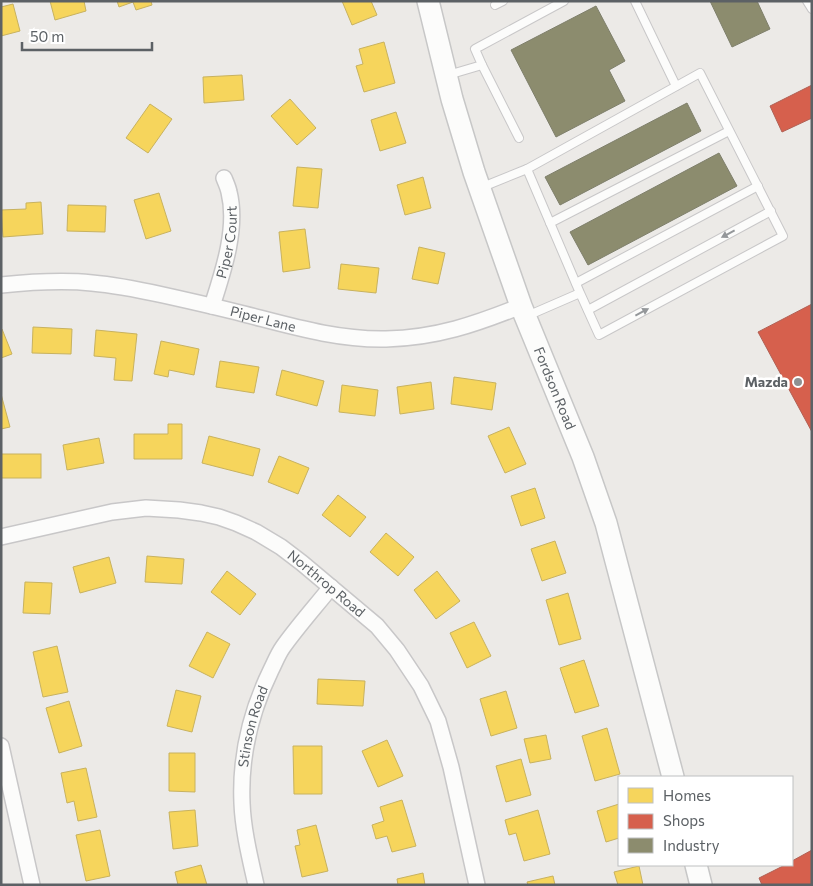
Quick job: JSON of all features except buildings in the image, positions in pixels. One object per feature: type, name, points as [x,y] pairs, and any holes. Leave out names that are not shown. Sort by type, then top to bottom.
[{"type":"street","name":"Fordson Road","points":[[428,1],[452,99],[480,188],[523,311],[583,457],[606,523],[673,776]]},
{"type":"street","name":"Piper Court","points":[[212,306],[222,276],[230,236],[231,214],[229,194],[224,178]]},
{"type":"street","name":"Piper Lane","points":[[1,285],[64,281],[122,286],[321,333],[355,338],[419,337],[450,332],[494,317],[523,311]]},
{"type":"street","name":"Northrop Road","points":[[1,537],[112,512],[146,508],[179,510],[219,517],[236,523],[256,532],[302,563],[377,626],[398,650],[431,704],[438,721],[450,766],[477,885]]},
{"type":"street","name":"Stinson Road","points":[[256,885],[245,830],[242,802],[243,771],[247,741],[254,712],[263,686],[283,648],[331,588]]},
{"type":"street","points":[[1,746],[32,885]]},
{"type":"street","points":[[696,866],[701,885]]},
{"type":"lane","points":[[495,5],[503,1]]},
{"type":"lane","points":[[519,138],[475,49],[564,1]]},
{"type":"lane","points":[[635,1],[676,86]]},
{"type":"lane","points":[[807,1],[812,9]]},
{"type":"lane","points":[[446,76],[482,65]]},
{"type":"lane","points":[[480,188],[527,169],[700,73],[784,236],[599,335],[527,169]]},
{"type":"lane","points":[[550,223],[730,131]]},
{"type":"lane","points":[[576,283],[758,186]]},
{"type":"lane","points":[[588,310],[771,211]]},
{"type":"lane","points":[[523,311],[580,293]]},
{"type":"place","name":"Mazda","points":[[798,382]]}]
